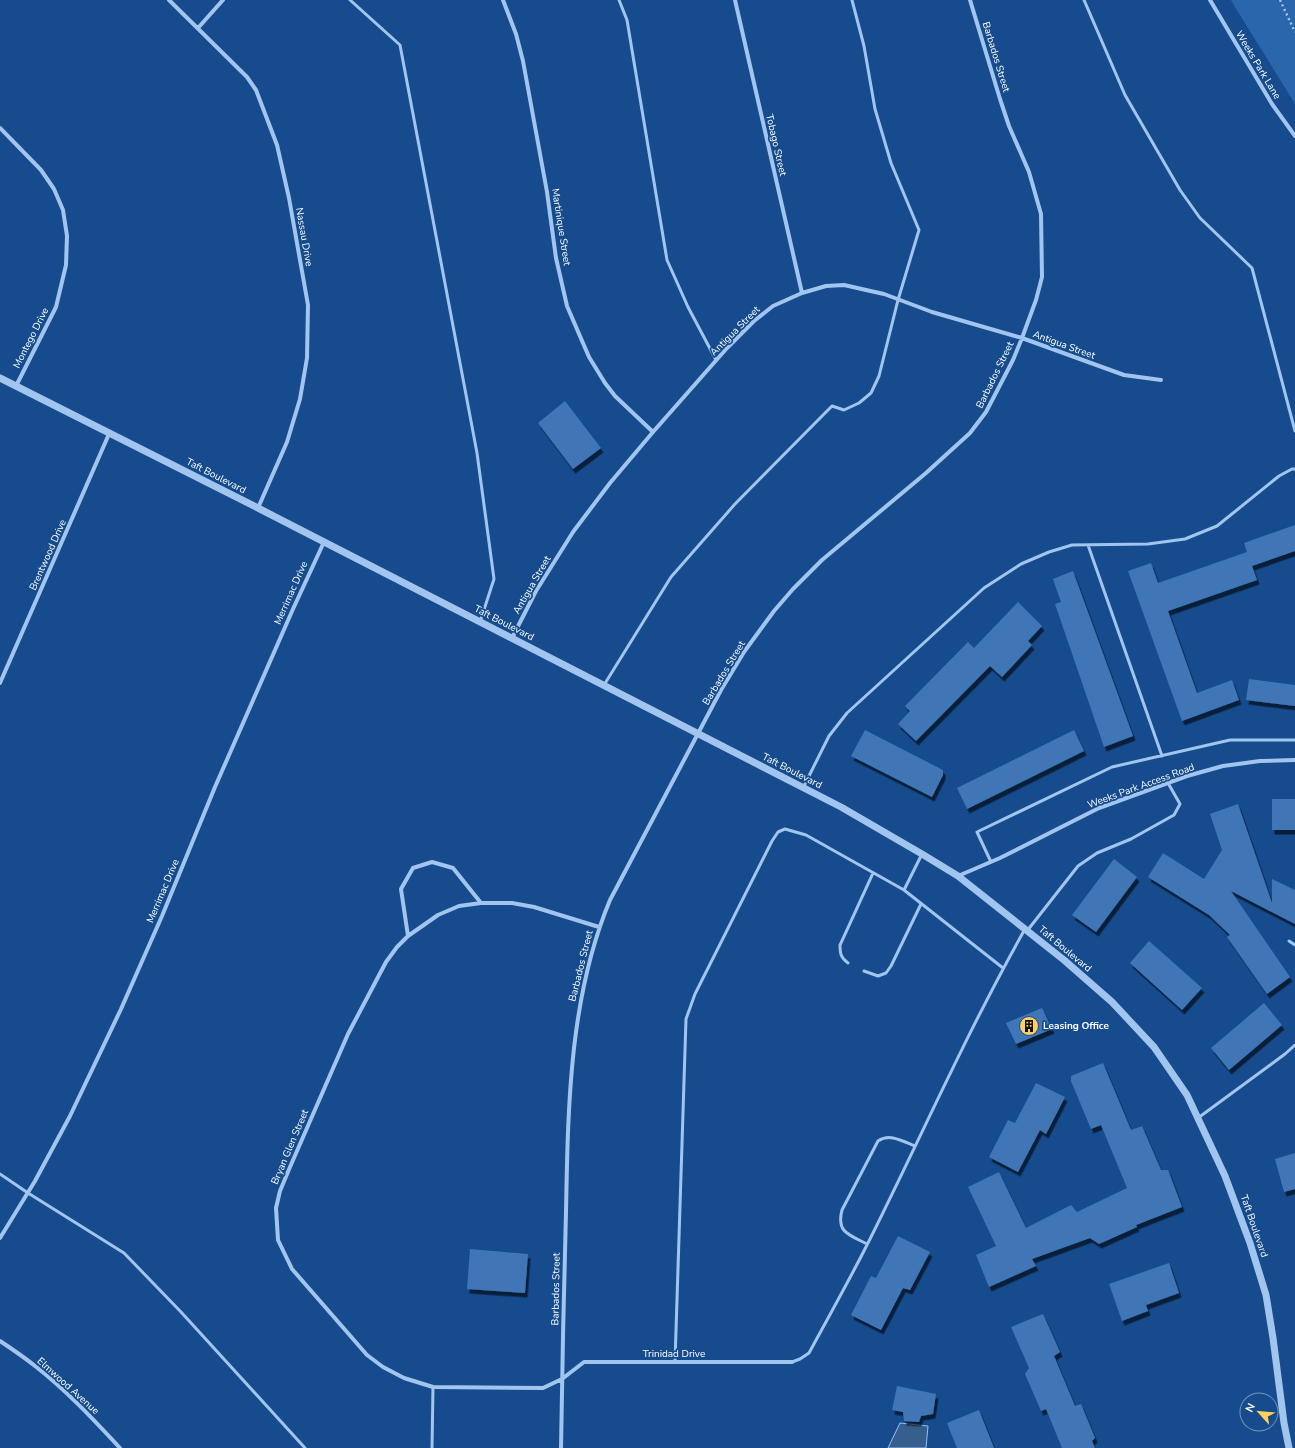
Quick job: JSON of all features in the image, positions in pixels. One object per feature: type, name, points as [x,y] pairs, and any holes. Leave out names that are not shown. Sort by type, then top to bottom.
[{"type":"street","name":"Nassau Drive","points":[[169,0],[246,77],[256,90],[277,145],[289,198],[308,305],[307,358],[300,399],[287,442],[258,508]]},
{"type":"street","points":[[198,28],[223,0]]},
{"type":"street","name":"Martinique Street","points":[[503,0],[516,34],[523,61],[547,192],[556,258],[567,306],[589,357],[605,383],[615,396],[653,432]]},
{"type":"street","name":"Tobago Street","points":[[735,0],[802,294]]},
{"type":"street","name":"Barbados Street","points":[[561,1448],[569,1103],[580,999],[599,927],[610,900],[721,690],[744,652],[774,611],[793,589],[822,560],[970,434],[986,412],[1013,360],[1036,300],[1042,276],[1041,214],[1029,172],[1009,126],[1000,99],[970,0]]},
{"type":"street","name":"Weeks Park Lane","points":[[1210,0],[1272,104],[1295,136]]},
{"type":"street","name":"Montego Drive","points":[[0,128],[41,170],[54,189],[63,210],[67,236],[66,265],[56,307],[16,386]]},
{"type":"street","name":"Antigua Street","points":[[512,638],[536,591],[573,532],[610,483],[716,360],[754,320],[773,306],[802,294],[826,286],[844,285],[866,290],[932,312],[1022,338],[1124,375],[1161,380]]},
{"type":"street","name":"Taft Boulevard","points":[[0,378],[258,508],[840,807],[958,876],[1064,960],[1112,1002],[1154,1047],[1187,1095],[1225,1176],[1250,1243],[1266,1295],[1284,1423],[1289,1448]]},
{"type":"street","name":"Brentwood Drive","points":[[0,683],[109,434]]},
{"type":"street","name":"Merrimac Drive","points":[[0,1238],[28,1193],[70,1116],[121,1009],[162,916],[215,787],[324,542]]},
{"type":"street","name":"Weeks Park Access Road","points":[[958,876],[991,862],[1099,808],[1187,776],[1223,766],[1260,761],[1295,760]]},
{"type":"street","points":[[408,936],[401,889],[413,868],[432,862],[453,868],[481,903]]},
{"type":"street","name":"Bryan Glen Street","points":[[562,1379],[543,1388],[433,1387],[404,1378],[383,1367],[367,1355],[292,1269],[278,1240],[276,1208],[280,1191],[348,1034],[386,962],[397,947],[408,936],[438,915],[459,906],[481,903],[512,903],[534,907],[599,927]]},
{"type":"street","name":"Elmwood Avenue","points":[[0,1341],[36,1366],[61,1388],[120,1448]]},
{"type":"street","name":"Trinidad Drive","points":[[562,1379],[584,1362],[792,1362]]},
{"type":"lane","points":[[350,0],[400,46],[478,461],[494,580],[480,622]]},
{"type":"lane","points":[[619,0],[627,20],[667,260],[688,307],[716,360]]},
{"type":"lane","points":[[604,685],[671,577],[735,504],[832,406],[844,410],[859,403],[871,393],[879,376],[898,300],[919,230],[891,163],[875,109],[864,46],[852,0]]},
{"type":"lane","points":[[1084,0],[1126,95],[1180,190],[1200,218],[1252,268],[1295,431]]},
{"type":"lane","points":[[803,788],[829,736],[847,713],[984,588],[1021,564],[1072,545],[1148,544],[1185,539],[1217,526],[1279,476],[1292,469],[1295,469]]},
{"type":"lane","points":[[1088,545],[1162,756]]},
{"type":"lane","points":[[991,862],[977,832],[1112,767],[1230,740],[1295,740]]},
{"type":"lane","points":[[792,1362],[809,1353],[867,1244],[1003,968],[1026,930],[1078,866],[1097,853],[1131,839],[1174,815],[1180,804],[1168,783]]},
{"type":"lane","points":[[675,1362],[686,1019],[695,994],[778,832],[785,829],[806,835],[904,890],[1003,968]]},
{"type":"lane","points":[[904,890],[922,854]]},
{"type":"lane","points":[[848,963],[843,959],[840,953],[840,945],[873,873]]},
{"type":"lane","points":[[864,971],[878,976],[886,973],[921,904]]},
{"type":"lane","points":[[1289,941],[1295,945]]},
{"type":"lane","points":[[1198,1118],[1295,1045]]},
{"type":"lane","points":[[867,1244],[847,1234],[841,1228],[839,1220],[842,1210],[878,1141],[884,1137],[895,1138],[914,1146]]},
{"type":"lane","points":[[0,1174],[124,1253],[181,1312],[305,1448]]},
{"type":"lane","points":[[432,1448],[433,1387]]},
{"type":"path","points":[[1280,0],[1295,32]]},
{"type":"shaded area","points":[[1231,0],[1295,0],[1295,104],[1235,7]]},
{"type":"shaded area","points":[[900,1423],[928,1426],[926,1448],[888,1448]]},
{"type":"building","points":[[565,401],[601,448],[573,469],[538,423]]},
{"type":"building","points":[[1295,525],[1295,551],[1252,566],[1257,580],[1168,611],[1197,693],[1232,680],[1239,700],[1182,721],[1128,571],[1151,563],[1158,583],[1247,552],[1244,543]]},
{"type":"building","points":[[1073,571],[1133,736],[1104,747],[1055,604],[1061,602],[1053,579]]},
{"type":"building","points":[[1018,602],[1042,626],[1028,641],[1032,645],[1002,677],[990,666],[916,741],[898,724],[910,711],[905,706],[968,642],[974,648]]},
{"type":"building","points":[[1249,679],[1295,685],[1295,706],[1246,700]]},
{"type":"building","points":[[865,730],[943,770],[943,775],[932,797],[851,756]]},
{"type":"building","points":[[1074,730],[1084,751],[967,809],[957,788]]},
{"type":"building","points":[[1272,799],[1295,799],[1295,830],[1272,830]]},
{"type":"building","points":[[1238,804],[1272,903],[1272,879],[1295,890],[1295,924],[1231,891],[1290,977],[1267,994],[1227,937],[1230,935],[1209,915],[1148,877],[1163,853],[1204,879],[1222,850],[1210,814]]},
{"type":"building","points":[[1114,859],[1137,877],[1096,932],[1072,915]]},
{"type":"building","points":[[1149,941],[1202,988],[1182,1010],[1130,963]]},
{"type":"building","points":[[1264,1003],[1282,1025],[1229,1070],[1211,1048]]},
{"type":"building","name":"Leasing Office","points":[[1042,1008],[1052,1029],[1016,1044],[1006,1023]]},
{"type":"building","points":[[1103,1063],[1131,1130],[1142,1126],[1161,1170],[1168,1170],[1182,1207],[1136,1225],[1137,1227],[1099,1244],[1090,1238],[1032,1259],[1036,1266],[989,1287],[976,1255],[996,1246],[968,1187],[999,1172],[1026,1228],[1071,1205],[1077,1212],[1127,1188],[1101,1125],[1091,1129],[1071,1081],[1071,1076]]},
{"type":"building","points":[[1036,1083],[1065,1097],[1046,1134],[1040,1130],[1018,1172],[989,1157],[1008,1120],[1015,1123]]},
{"type":"building","points":[[1295,1153],[1295,1189],[1284,1192],[1275,1159]]},
{"type":"building","points":[[898,1236],[930,1252],[910,1290],[903,1288],[881,1330],[851,1315],[871,1276],[876,1278]]},
{"type":"building","points":[[470,1249],[528,1254],[525,1293],[467,1289]]},
{"type":"building","points":[[1169,1263],[1179,1293],[1146,1305],[1148,1311],[1122,1321],[1109,1284]]},
{"type":"building","points":[[1043,1314],[1060,1352],[1054,1356],[1075,1406],[1081,1404],[1095,1438],[1092,1441],[1095,1448],[1062,1448],[1046,1409],[1041,1411],[1025,1374],[1029,1368],[1011,1327]]},
{"type":"building","points":[[897,1386],[936,1394],[933,1414],[921,1416],[919,1422],[904,1421],[903,1412],[892,1410]]},
{"type":"building","points":[[979,1410],[994,1448],[957,1448],[947,1423]]},
{"type":"place","name":"Leasing Office","points":[[1029,1026]]}]
